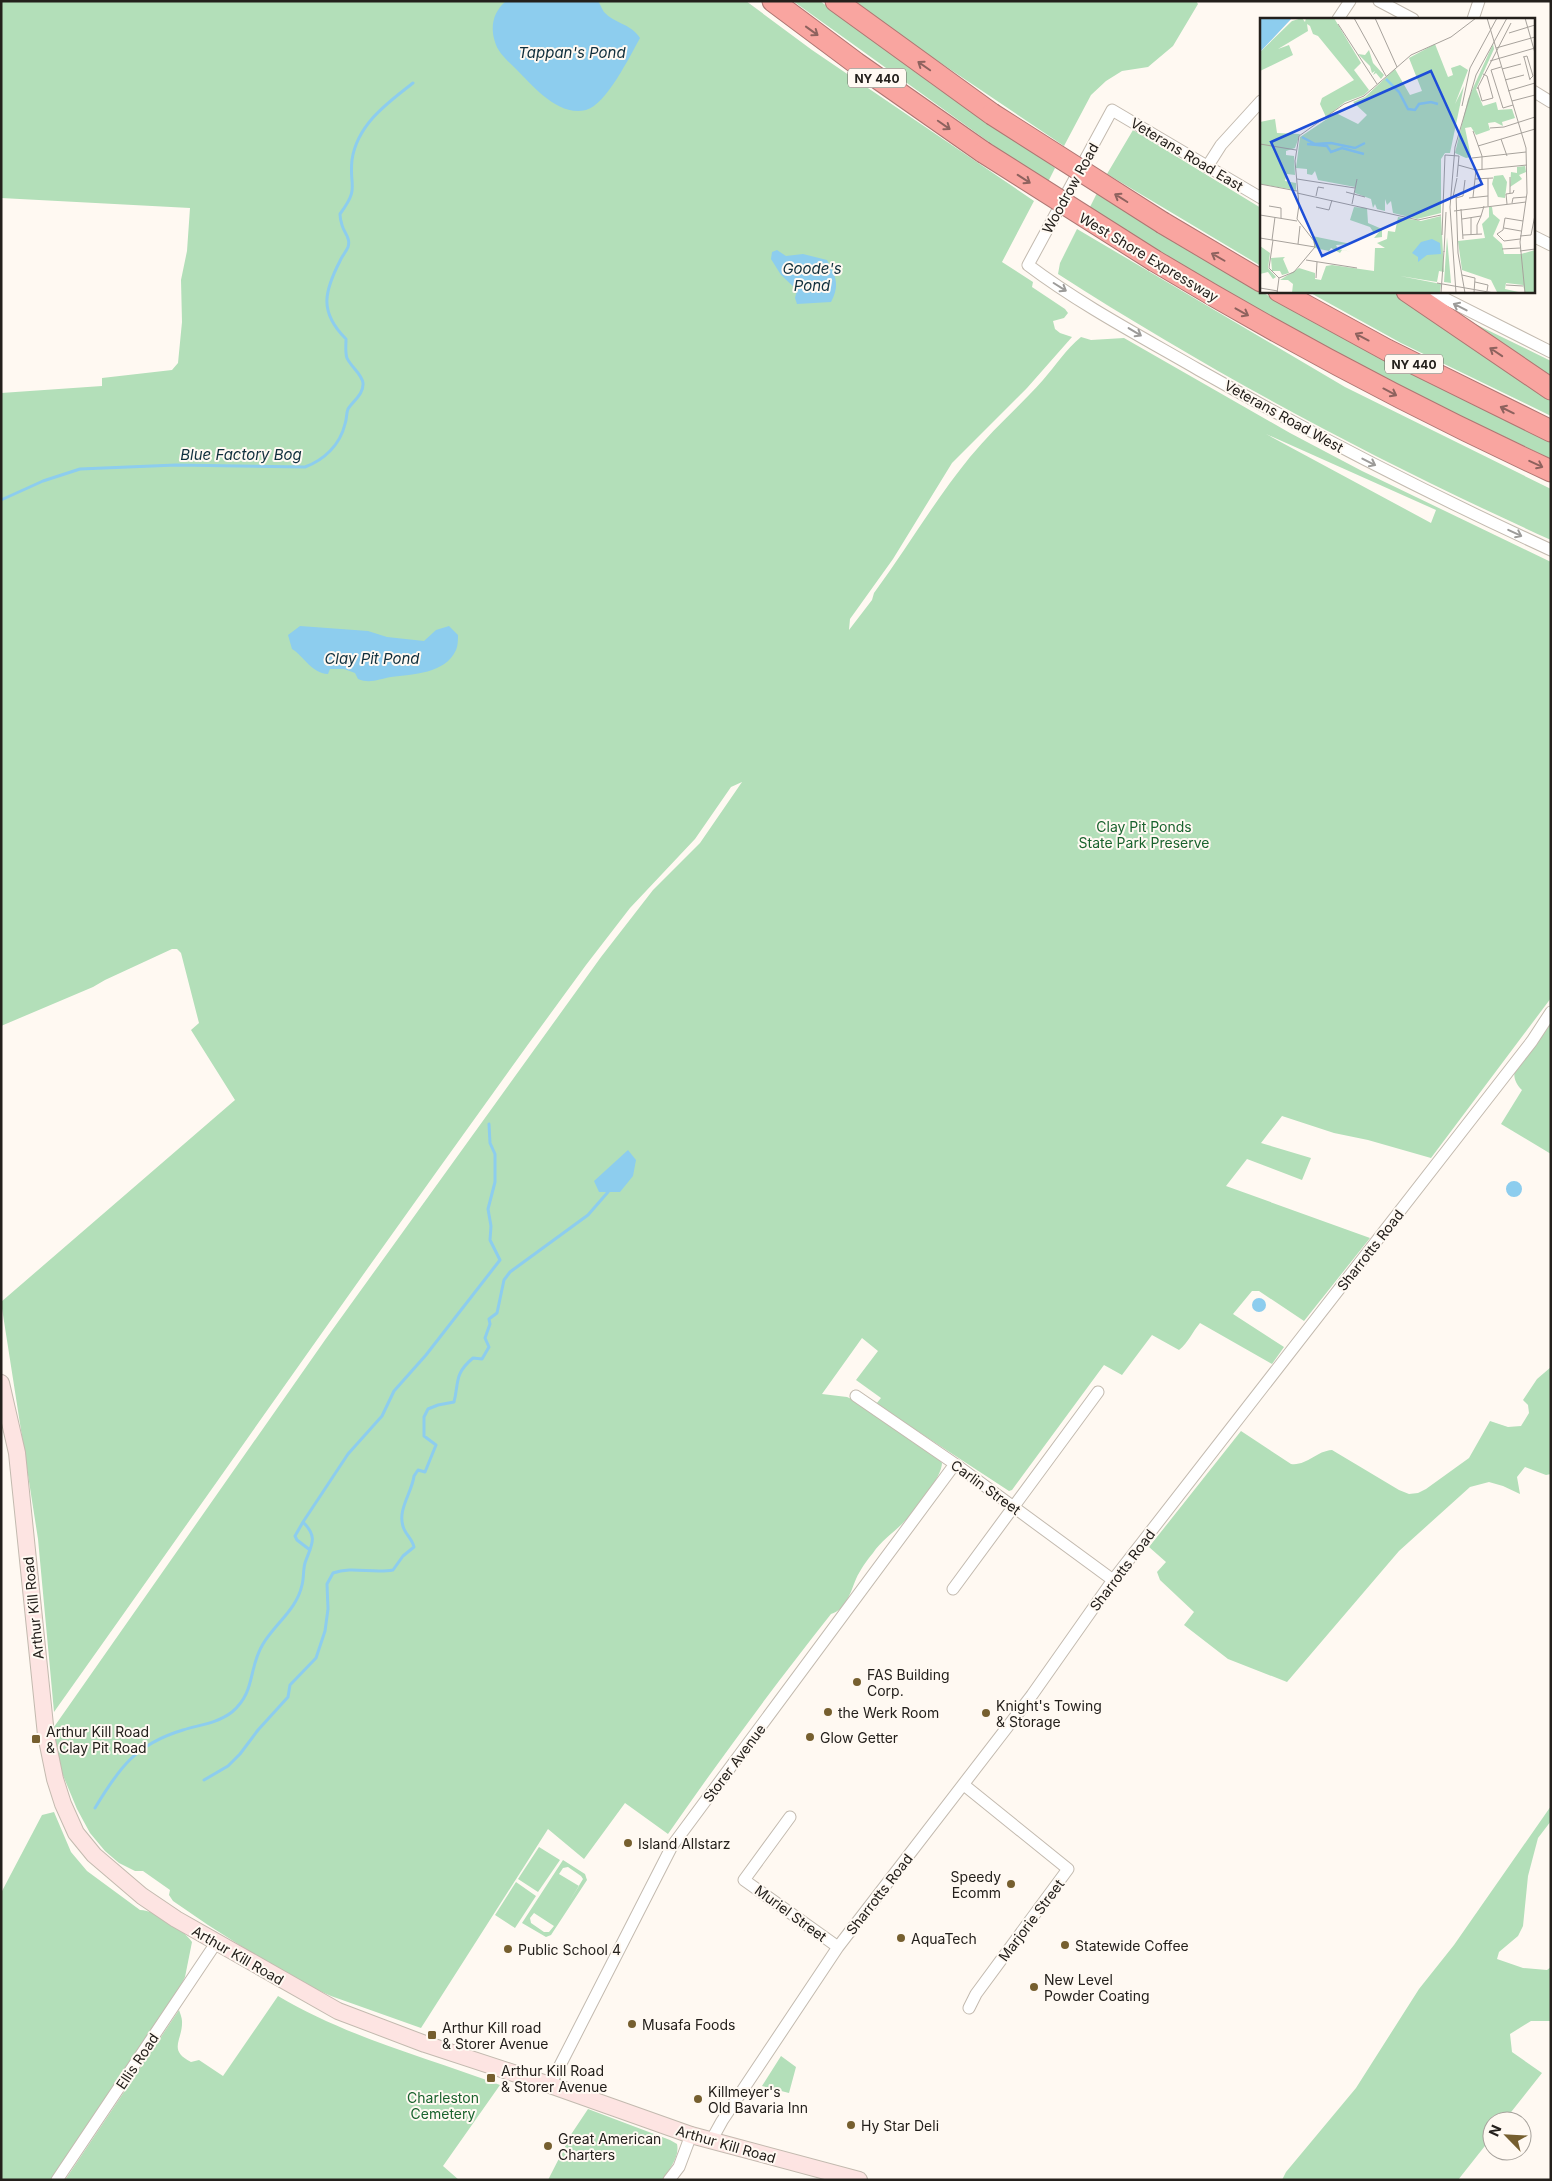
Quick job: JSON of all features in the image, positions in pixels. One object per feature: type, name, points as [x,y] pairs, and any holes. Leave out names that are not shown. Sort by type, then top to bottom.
[{"type":"highway","name":"West Shore Expressway","points":[[773,1],[856,63],[983,152],[1155,261],[1367,380],[1435,416],[1551,471]]},
{"type":"highway","name":"NY 440","points":[[836,1],[992,114],[1163,223],[1260,280]]},
{"type":"highway","name":"NY 440","points":[[1281,292],[1409,362],[1551,431]]},
{"type":"highway","points":[[1408,292],[1551,389]]},
{"type":"street","points":[[1339,18],[1350,1]]},
{"type":"street","points":[[1379,1],[1411,18]]},
{"type":"street","points":[[1473,18],[1479,1]]},
{"type":"street","points":[[1534,93],[1551,102]]},
{"type":"street","points":[[1207,167],[1221,145],[1260,102]]},
{"type":"street","name":"Veterans Road East","points":[[1112,110],[1260,197]]},
{"type":"street","name":"Woodrow Road","points":[[1028,265],[1112,110]]},
{"type":"street","points":[[1534,236],[1551,245]]},
{"type":"street","name":"Veterans Road West","points":[[1028,265],[1048,280],[1274,412],[1400,477],[1551,550]]},
{"type":"street","points":[[1432,292],[1551,352]]},
{"type":"street","name":"Sharrotts Road","points":[[711,2141],[722,2121],[838,1947],[1032,1695],[1113,1580],[1532,1041],[1551,1012]]},
{"type":"street","name":"Arthur Kill Road","points":[[1,1383],[16,1453],[46,1735],[55,1779],[63,1804],[76,1833],[94,1855],[117,1877],[142,1896],[216,1943],[338,2011],[425,2044],[550,2085],[691,2135],[859,2180]]},
{"type":"street","points":[[953,1590],[1098,1392]]},
{"type":"street","name":"Carlin Street","points":[[856,1396],[955,1464],[1113,1580]]},
{"type":"street","name":"Storer Avenue","points":[[550,2085],[672,1846],[955,1464]]},
{"type":"street","name":"Marjorie Street","points":[[964,1785],[1068,1869],[976,1994],[969,2008]]},
{"type":"street","name":"Muriel Street","points":[[790,1817],[744,1880],[838,1947]]},
{"type":"street","name":"Ellis Road","points":[[58,2180],[216,1943]]},
{"type":"street","points":[[669,2180],[679,2166],[691,2135]]},
{"type":"green space","name":"Clay Pit Ponds State Park Preserve","points":[[1,1],[746,1],[812,50],[1034,201],[1002,262],[1033,282],[1032,287],[1065,309],[1068,313],[1064,318],[1053,321],[1055,329],[1072,337],[1027,388],[952,463],[893,559],[850,619],[849,630],[872,600],[874,593],[957,473],[1081,337],[1091,340],[1124,338],[1290,433],[1362,471],[1551,562],[1551,998],[1431,1158],[1368,1140],[1334,1133],[1282,1116],[1261,1143],[1311,1158],[1302,1180],[1247,1159],[1226,1186],[1370,1238],[1304,1321],[1259,1291],[1252,1291],[1233,1314],[1284,1347],[1272,1364],[1200,1323],[1179,1350],[1152,1335],[1122,1375],[1104,1365],[1012,1490],[1009,1491],[876,1404],[881,1398],[856,1380],[878,1351],[862,1338],[822,1394],[847,1397],[856,1401],[939,1459],[942,1463],[941,1469],[933,1486],[908,1518],[868,1559],[841,1609],[831,1614],[789,1668],[727,1750],[668,1834],[625,1803],[584,1859],[548,1829],[421,2028],[331,1996],[293,1979],[173,1901],[169,1895],[170,1890],[143,1871],[135,1871],[119,1863],[105,1851],[90,1833],[77,1809],[62,1773],[54,1745],[54,1727],[325,1340],[601,957],[653,890],[700,843],[742,782],[731,787],[695,839],[630,908],[586,965],[385,1244],[54,1712],[38,1539],[1,1302],[235,1100],[191,1030],[199,1023],[181,953],[177,949],[172,949],[93,987],[1,1026],[1,393],[102,386],[102,378],[172,370],[178,363],[182,322],[181,280],[187,251],[190,208],[1,198]],"holes":[[[1266,434],[1436,510],[1431,523]]]},
{"type":"green space","points":[[793,1],[820,1],[937,88],[1014,138],[1055,168],[1047,184]]},
{"type":"green space","points":[[855,1],[1196,1],[1198,4],[1173,46],[1148,67],[1122,71],[1106,81],[1091,95],[1064,146],[908,41]]},
{"type":"green space","points":[[1133,130],[1260,207],[1260,265],[1107,174]]},
{"type":"green space","points":[[1097,193],[1260,292],[1551,441],[1551,459],[1406,390],[1268,317],[1089,209]]},
{"type":"green space","points":[[1077,229],[1345,387],[1551,489],[1551,540],[1424,480],[1300,416],[1177,347],[1058,274],[1060,263]]},
{"type":"green space","points":[[1309,292],[1398,292],[1551,396],[1551,416],[1401,343]]},
{"type":"green space","points":[[1467,320],[1551,361],[1551,382]]},
{"type":"green space","points":[[1551,1019],[1551,1154],[1501,1124],[1522,1090],[1515,1080],[1515,1067]]},
{"type":"green space","points":[[1551,1367],[1551,1474],[1546,1475],[1525,1467],[1517,1477],[1520,1494],[1489,1482],[1470,1487],[1399,1551],[1287,1682],[1228,1659],[1184,1625],[1194,1612],[1160,1580],[1157,1572],[1166,1562],[1149,1547],[1241,1431],[1291,1464],[1302,1463],[1321,1453],[1332,1450],[1399,1490],[1409,1494],[1418,1493],[1469,1458],[1490,1421],[1508,1427],[1521,1426],[1529,1413],[1528,1405],[1523,1400],[1537,1379]]},
{"type":"green space","points":[[1551,1806],[1551,1821],[1538,1838],[1528,1876],[1523,1926],[1518,1936],[1499,1952],[1497,1959],[1523,1968],[1547,1970],[1551,1967],[1551,2021],[1531,2021],[1510,2034],[1512,2052],[1542,2073],[1512,2111],[1482,2111],[1482,2150],[1458,2180],[1282,2180],[1286,2172],[1356,2088],[1419,1989],[1454,1945]]},
{"type":"green space","points":[[54,1812],[71,1852],[87,1871],[140,1910],[154,1913],[169,1921],[192,1942],[185,1977],[171,2006],[55,2180],[1,2180],[1,1893],[42,1815]]},
{"type":"green space","points":[[539,1847],[560,1860],[538,1892],[518,1879]]},
{"type":"green space","points":[[563,1860],[585,1874],[587,1880],[551,1935],[546,1937],[522,1923]],"holes":[[[568,1867],[581,1876],[583,1879],[579,1886],[559,1874],[563,1868]],[[534,1913],[554,1926],[549,1932],[544,1932],[531,1923],[530,1918]]]},
{"type":"green space","points":[[516,1882],[536,1896],[515,1928],[495,1915]]},
{"type":"green space","name":"Charleston Cemetery","points":[[278,1996],[359,2035],[500,2085],[443,2166],[459,2180],[65,2180],[179,2010],[182,2021],[178,2044],[180,2053],[191,2062],[199,2060],[223,2076]]},
{"type":"green space","points":[[781,2056],[796,2067],[789,2093],[762,2086]]},
{"type":"green space","points":[[588,2109],[677,2144],[677,2154],[663,2180],[548,2180],[572,2133]]},
{"type":"water","name":"Tappan's Pond","points":[[506,1],[598,1],[608,16],[632,29],[640,38],[617,79],[594,106],[586,110],[566,109],[556,105],[538,91],[507,60],[496,46],[493,31],[495,15]]},
{"type":"water","name":"Goode's Pond","points":[[777,250],[786,256],[803,254],[827,260],[836,281],[834,296],[831,302],[797,304],[795,298],[797,290],[781,275],[771,259],[772,252]]},
{"type":"water","name":"Clay Pit Pond","points":[[300,626],[368,631],[387,637],[424,641],[436,630],[449,626],[458,635],[458,642],[451,658],[436,668],[418,673],[367,681],[358,679],[355,673],[344,669],[330,669],[328,674],[313,668],[292,649],[288,635]]},
{"type":"water","points":[[628,1150],[636,1160],[633,1176],[620,1192],[599,1192],[594,1181]]},
{"type":"water","points":[[1514,1181],[1520,1183],[1522,1189],[1520,1195],[1514,1197],[1508,1195],[1506,1189],[1508,1183]]},
{"type":"water","points":[[1256,1298],[1262,1298],[1266,1305],[1262,1312],[1256,1312],[1252,1308],[1252,1302]]},
{"type":"waterway","name":"Blue Factory Bog","points":[[1,500],[43,481],[80,469],[176,465],[305,467],[319,460],[330,451],[343,432],[348,409],[363,387],[361,377],[347,358],[346,339],[331,320],[327,302],[330,282],[349,244],[340,214],[352,192],[352,160],[355,147],[367,126],[384,107],[413,83]]},
{"type":"waterway","points":[[95,1808],[121,1769],[141,1750],[167,1736],[221,1719],[240,1704],[248,1688],[258,1653],[268,1637],[291,1609],[299,1594],[303,1582],[305,1563],[312,1542],[311,1533],[303,1522],[348,1454],[382,1416],[394,1391],[426,1355],[500,1260],[490,1240],[491,1226],[488,1209],[495,1182],[495,1154],[490,1143],[489,1124]]},
{"type":"waterway","points":[[204,1780],[228,1766],[240,1754],[258,1730],[288,1697],[290,1685],[316,1658],[325,1631],[328,1609],[327,1584],[333,1573],[348,1570],[393,1570],[403,1556],[414,1547],[404,1529],[402,1516],[414,1476],[418,1470],[425,1472],[436,1445],[424,1436],[424,1417],[428,1409],[454,1402],[458,1378],[463,1369],[473,1358],[482,1359],[489,1347],[485,1338],[490,1324],[489,1319],[497,1313],[504,1280],[510,1272],[588,1215],[608,1192]]},
{"type":"waterway","points":[[303,1522],[295,1536],[297,1540],[310,1550]]},
{"type":"place","name":"FAS Building Corp.","points":[[857,1682]]},
{"type":"place","name":"the Werk Room","points":[[828,1712]]},
{"type":"place","name":"Knight's Towing & Storage","points":[[986,1713]]},
{"type":"place","name":"Glow Getter","points":[[810,1737]]},
{"type":"place","name":"Arthur Kill Road & Clay Pit Road","points":[[36,1739]]},
{"type":"place","name":"Island Allstarz","points":[[628,1843]]},
{"type":"place","name":"Speedy Ecomm","points":[[1011,1884]]},
{"type":"place","name":"AquaTech","points":[[901,1938]]},
{"type":"place","name":"Statewide Coffee","points":[[1065,1945]]},
{"type":"place","name":"Public School 4","points":[[508,1949]]},
{"type":"place","name":"New Level Powder Coating","points":[[1034,1987]]},
{"type":"place","name":"Musafa Foods","points":[[632,2024]]},
{"type":"place","name":"Arthur Kill road & Storer Avenue","points":[[432,2035]]},
{"type":"place","name":"Arthur Kill Road & Storer Avenue","points":[[491,2078]]},
{"type":"place","name":"Killmeyer's Old Bavaria Inn","points":[[698,2099]]},
{"type":"place","name":"Hy Star Deli","points":[[851,2125]]},
{"type":"place","name":"Great American Charters","points":[[548,2146]]}]
